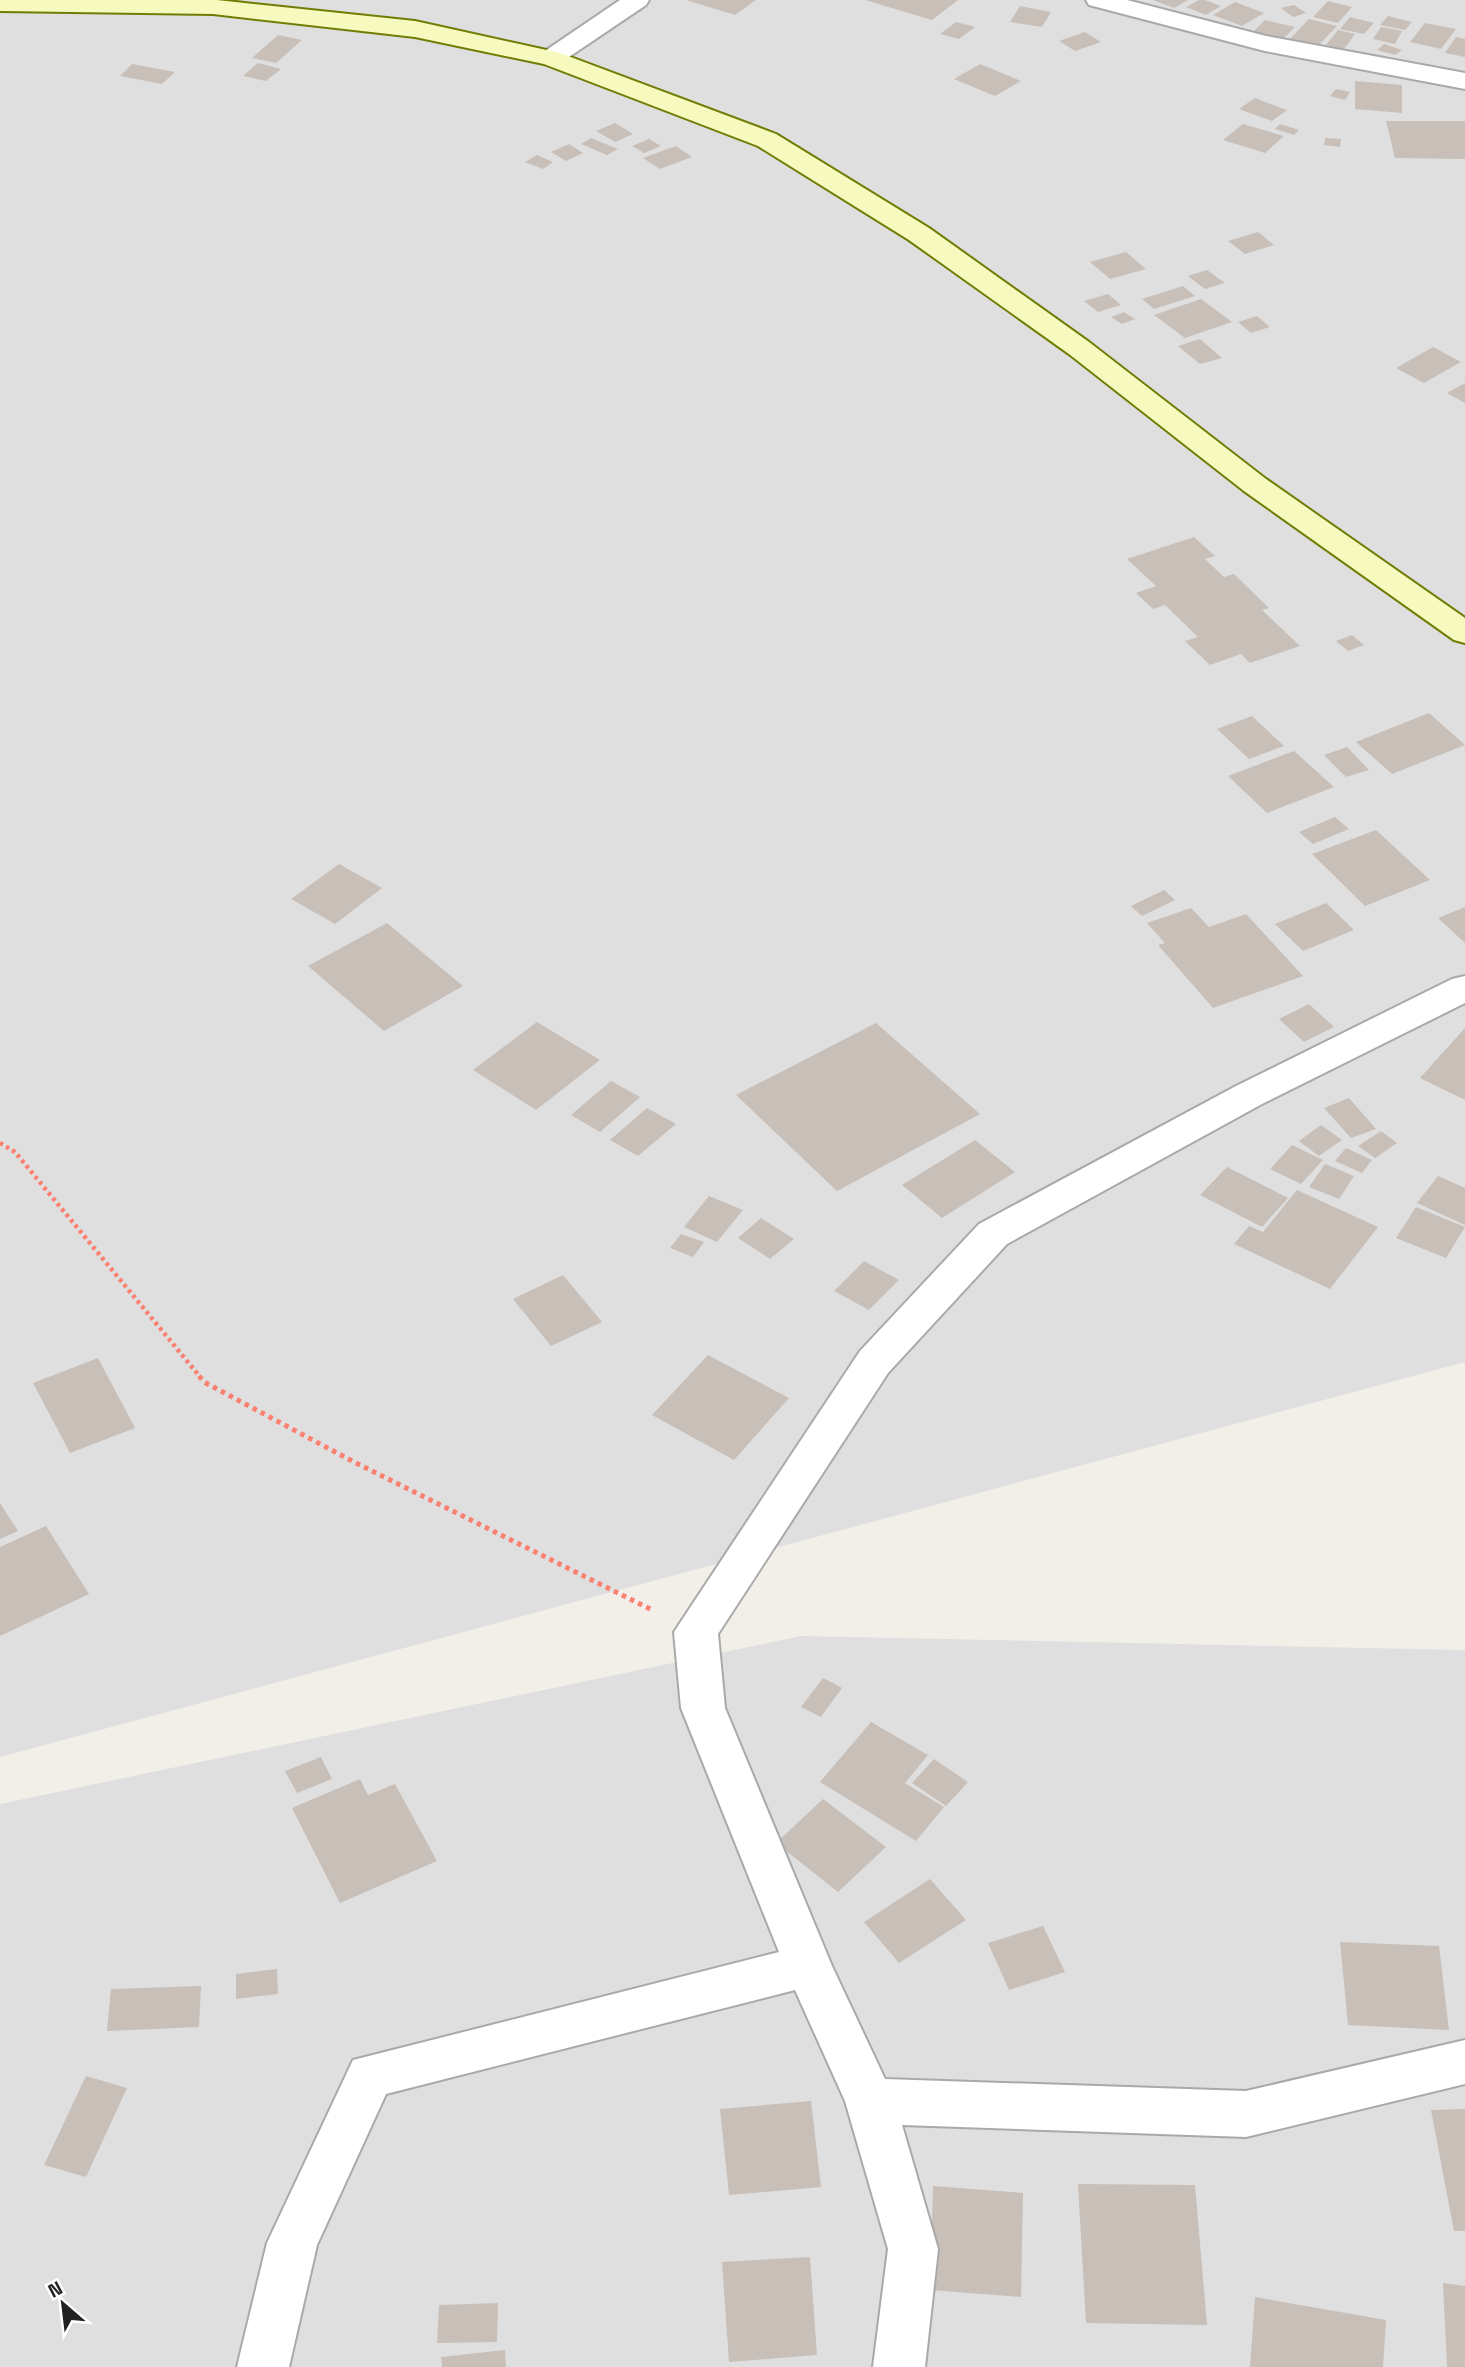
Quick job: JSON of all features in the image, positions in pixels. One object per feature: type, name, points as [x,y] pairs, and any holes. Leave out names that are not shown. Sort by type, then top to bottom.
[{"type":"main road","points":[[0,4],[213,7],[415,29],[551,58],[767,140],[919,234],[1079,348],[1255,485],[1465,633]]},
{"type":"street","points":[[551,58],[637,0]]},
{"type":"street","points":[[1098,0],[1265,43],[1465,81]]},
{"type":"street","points":[[899,2367],[913,2249],[870,2101],[808,1966],[704,1708],[696,1632],[874,1362],[993,1234],[1249,1095],[1465,988]]},
{"type":"street","points":[[263,2367],[292,2243],[370,2076],[808,1966]]},
{"type":"street","points":[[870,2101],[1246,2114],[1465,2062]]},
{"type":"path","points":[[0,1143],[15,1152],[204,1382],[354,1462],[696,1632]]},
{"type":"shaded area","points":[[0,0],[1465,0],[1465,1362],[0,1757]]},
{"type":"shaded area","points":[[801,1636],[1465,1650],[1465,2367],[0,2367],[0,1804]]},
{"type":"building","points":[[686,0],[756,0],[735,15]]},
{"type":"building","points":[[865,0],[958,0],[932,20]]},
{"type":"building","points":[[1153,0],[1188,0],[1174,8]]},
{"type":"building","points":[[1199,0],[1221,6],[1206,15],[1186,7]]},
{"type":"building","points":[[1328,1],[1352,7],[1338,23],[1313,17]]},
{"type":"building","points":[[1235,2],[1264,13],[1242,26],[1213,15]]},
{"type":"building","points":[[1294,5],[1306,13],[1293,17],[1281,8]]},
{"type":"building","points":[[1020,6],[1051,12],[1042,27],[1010,22]]},
{"type":"building","points":[[1388,16],[1412,22],[1405,30],[1380,25]]},
{"type":"building","points":[[1350,17],[1374,23],[1364,34],[1340,29]]},
{"type":"building","points":[[1309,19],[1337,26],[1315,49],[1287,42]]},
{"type":"building","points":[[1265,20],[1295,27],[1282,40],[1252,33]]},
{"type":"building","points":[[956,22],[975,27],[959,39],[940,34]]},
{"type":"building","points":[[1425,23],[1456,29],[1441,49],[1410,42]]},
{"type":"building","points":[[1381,27],[1402,31],[1395,44],[1373,39]]},
{"type":"building","points":[[1338,30],[1355,34],[1344,49],[1326,45]]},
{"type":"building","points":[[1085,32],[1101,42],[1075,51],[1059,41]]},
{"type":"building","points":[[278,35],[302,40],[276,63],[252,58]]},
{"type":"building","points":[[1456,37],[1465,39],[1465,57],[1445,53]]},
{"type":"building","points":[[1384,44],[1402,50],[1395,55],[1377,50]]},
{"type":"building","points":[[258,63],[281,69],[266,81],[243,76]]},
{"type":"building","points":[[132,64],[175,72],[162,84],[120,76]]},
{"type":"building","points":[[980,64],[1021,81],[995,96],[954,79]]},
{"type":"building","points":[[1355,81],[1402,85],[1402,113],[1355,109]]},
{"type":"building","points":[[1336,89],[1350,92],[1345,100],[1330,96]]},
{"type":"building","points":[[1255,98],[1287,110],[1272,121],[1239,109]]},
{"type":"building","points":[[1386,121],[1465,121],[1465,159],[1395,158]]},
{"type":"building","points":[[615,123],[633,134],[615,142],[596,131]]},
{"type":"building","points":[[1243,124],[1284,136],[1265,153],[1223,140]]},
{"type":"building","points":[[1280,124],[1299,130],[1294,135],[1275,129]]},
{"type":"building","points":[[591,138],[618,149],[607,155],[581,144]]},
{"type":"building","points":[[1325,138],[1341,139],[1340,147],[1324,145]]},
{"type":"building","points":[[649,139],[661,146],[644,153],[632,146]]},
{"type":"building","points":[[569,144],[583,153],[566,161],[551,152]]},
{"type":"building","points":[[676,146],[692,157],[660,169],[643,158]]},
{"type":"building","points":[[537,155],[553,162],[543,169],[525,162]]},
{"type":"building","points":[[1258,232],[1274,245],[1245,254],[1228,241]]},
{"type":"building","points":[[1126,252],[1146,269],[1110,279],[1090,262]]},
{"type":"building","points":[[1207,270],[1225,283],[1205,289],[1188,276]]},
{"type":"building","points":[[1183,286],[1195,296],[1154,309],[1142,299]]},
{"type":"building","points":[[1108,294],[1121,305],[1098,312],[1084,301]]},
{"type":"building","points":[[1201,299],[1232,322],[1185,338],[1154,315]]},
{"type":"building","points":[[1124,312],[1135,319],[1122,324],[1111,317]]},
{"type":"building","points":[[1257,316],[1270,327],[1251,333],[1238,322]]},
{"type":"building","points":[[1200,339],[1222,358],[1200,364],[1178,346]]},
{"type":"building","points":[[1433,347],[1461,362],[1424,383],[1396,368]]},
{"type":"building","points":[[1465,383],[1465,403],[1447,393]]},
{"type":"building","points":[[1194,537],[1215,556],[1205,559],[1224,577],[1234,574],[1269,608],[1262,610],[1300,646],[1250,663],[1241,654],[1210,665],[1185,641],[1198,637],[1165,605],[1153,609],[1136,593],[1156,586],[1127,559]]},
{"type":"building","points":[[1352,635],[1364,645],[1348,651],[1336,641]]},
{"type":"building","points":[[1429,713],[1465,745],[1392,774],[1356,742]]},
{"type":"building","points":[[1252,716],[1284,746],[1249,759],[1217,729]]},
{"type":"building","points":[[1347,747],[1369,770],[1346,777],[1324,755]]},
{"type":"building","points":[[1294,751],[1334,787],[1267,813],[1228,776]]},
{"type":"building","points":[[1335,817],[1349,829],[1313,844],[1299,832]]},
{"type":"building","points":[[1376,830],[1430,880],[1365,906],[1312,854]]},
{"type":"building","points":[[339,864],[382,888],[335,924],[291,899]]},
{"type":"building","points":[[1164,890],[1175,900],[1142,916],[1131,906]]},
{"type":"building","points":[[1326,903],[1354,930],[1303,951],[1275,924]]},
{"type":"building","points":[[1465,907],[1465,943],[1438,918]]},
{"type":"building","points":[[1191,908],[1209,927],[1246,914],[1303,976],[1213,1008],[1158,945],[1165,943],[1147,923]]},
{"type":"building","points":[[387,923],[463,986],[384,1031],[308,966]]},
{"type":"building","points":[[1309,1004],[1334,1027],[1304,1042],[1279,1019]]},
{"type":"building","points":[[537,1022],[600,1060],[536,1110],[473,1070]]},
{"type":"building","points":[[876,1023],[980,1114],[837,1191],[736,1095]]},
{"type":"building","points":[[1465,1028],[1465,1100],[1420,1078]]},
{"type":"building","points":[[611,1081],[640,1097],[600,1132],[571,1115]]},
{"type":"building","points":[[1349,1098],[1376,1129],[1351,1138],[1324,1108]]},
{"type":"building","points":[[647,1108],[676,1124],[638,1156],[610,1140]]},
{"type":"building","points":[[1321,1125],[1342,1140],[1319,1156],[1299,1141]]},
{"type":"building","points":[[1381,1131],[1397,1143],[1375,1158],[1358,1146]]},
{"type":"building","points":[[975,1140],[1015,1172],[942,1218],[902,1185]]},
{"type":"building","points":[[1292,1145],[1323,1160],[1301,1184],[1270,1169]]},
{"type":"building","points":[[1346,1148],[1372,1160],[1362,1173],[1335,1161]]},
{"type":"building","points":[[1325,1164],[1354,1176],[1339,1199],[1309,1187]]},
{"type":"building","points":[[1227,1167],[1288,1198],[1262,1227],[1200,1195]]},
{"type":"building","points":[[1438,1176],[1465,1188],[1465,1225],[1417,1203]]},
{"type":"building","points":[[1297,1190],[1378,1227],[1330,1289],[1234,1244],[1249,1226],[1263,1232]]},
{"type":"building","points":[[709,1196],[743,1210],[717,1242],[684,1227]]},
{"type":"building","points":[[1416,1207],[1465,1227],[1446,1258],[1396,1238]]},
{"type":"building","points":[[761,1218],[794,1239],[770,1259],[738,1238]]},
{"type":"building","points":[[681,1234],[704,1242],[693,1257],[670,1248]]},
{"type":"building","points":[[864,1261],[899,1280],[869,1310],[834,1291]]},
{"type":"building","points":[[563,1275],[602,1322],[551,1346],[513,1299]]},
{"type":"building","points":[[708,1355],[789,1398],[734,1460],[652,1415]]},
{"type":"building","points":[[98,1358],[135,1428],[70,1453],[33,1383]]},
{"type":"building","points":[[0,1503],[18,1531],[0,1539]]},
{"type":"building","points":[[46,1526],[89,1594],[0,1636],[0,1547]]},
{"type":"building","points":[[823,1678],[842,1688],[821,1717],[801,1707]]},
{"type":"building","points":[[871,1722],[928,1755],[905,1783],[944,1807],[916,1841],[820,1782]]},
{"type":"building","points":[[321,1757],[332,1779],[297,1793],[285,1771]]},
{"type":"building","points":[[934,1759],[968,1782],[946,1806],[912,1783]]},
{"type":"building","points":[[360,1779],[368,1795],[395,1784],[437,1861],[340,1903],[292,1808]]},
{"type":"building","points":[[823,1799],[886,1847],[838,1892],[776,1843]]},
{"type":"building","points":[[930,1879],[966,1920],[899,1963],[864,1922]]},
{"type":"building","points":[[1043,1926],[1065,1972],[1009,1990],[988,1943]]},
{"type":"building","points":[[1340,1942],[1439,1946],[1449,2030],[1348,2025]]},
{"type":"building","points":[[277,1969],[278,1994],[236,1999],[236,1974]]},
{"type":"building","points":[[201,1986],[199,2027],[107,2031],[111,1989]]},
{"type":"building","points":[[86,2076],[127,2088],[86,2177],[44,2165]]},
{"type":"building","points":[[811,2101],[821,2187],[729,2195],[720,2109]]},
{"type":"building","points":[[1465,2109],[1465,2231],[1454,2231],[1431,2110]]},
{"type":"building","points":[[1078,2184],[1195,2185],[1207,2325],[1086,2323]]},
{"type":"building","points":[[933,2186],[1023,2193],[1021,2297],[930,2290]]},
{"type":"building","points":[[810,2257],[817,2355],[729,2362],[722,2262]]},
{"type":"building","points":[[1443,2283],[1465,2286],[1465,2367],[1447,2367]]},
{"type":"building","points":[[1255,2297],[1386,2320],[1383,2367],[1250,2367]]},
{"type":"building","points":[[498,2303],[497,2342],[437,2343],[439,2305]]},
{"type":"building","points":[[505,2350],[506,2367],[442,2367],[441,2357]]}]
